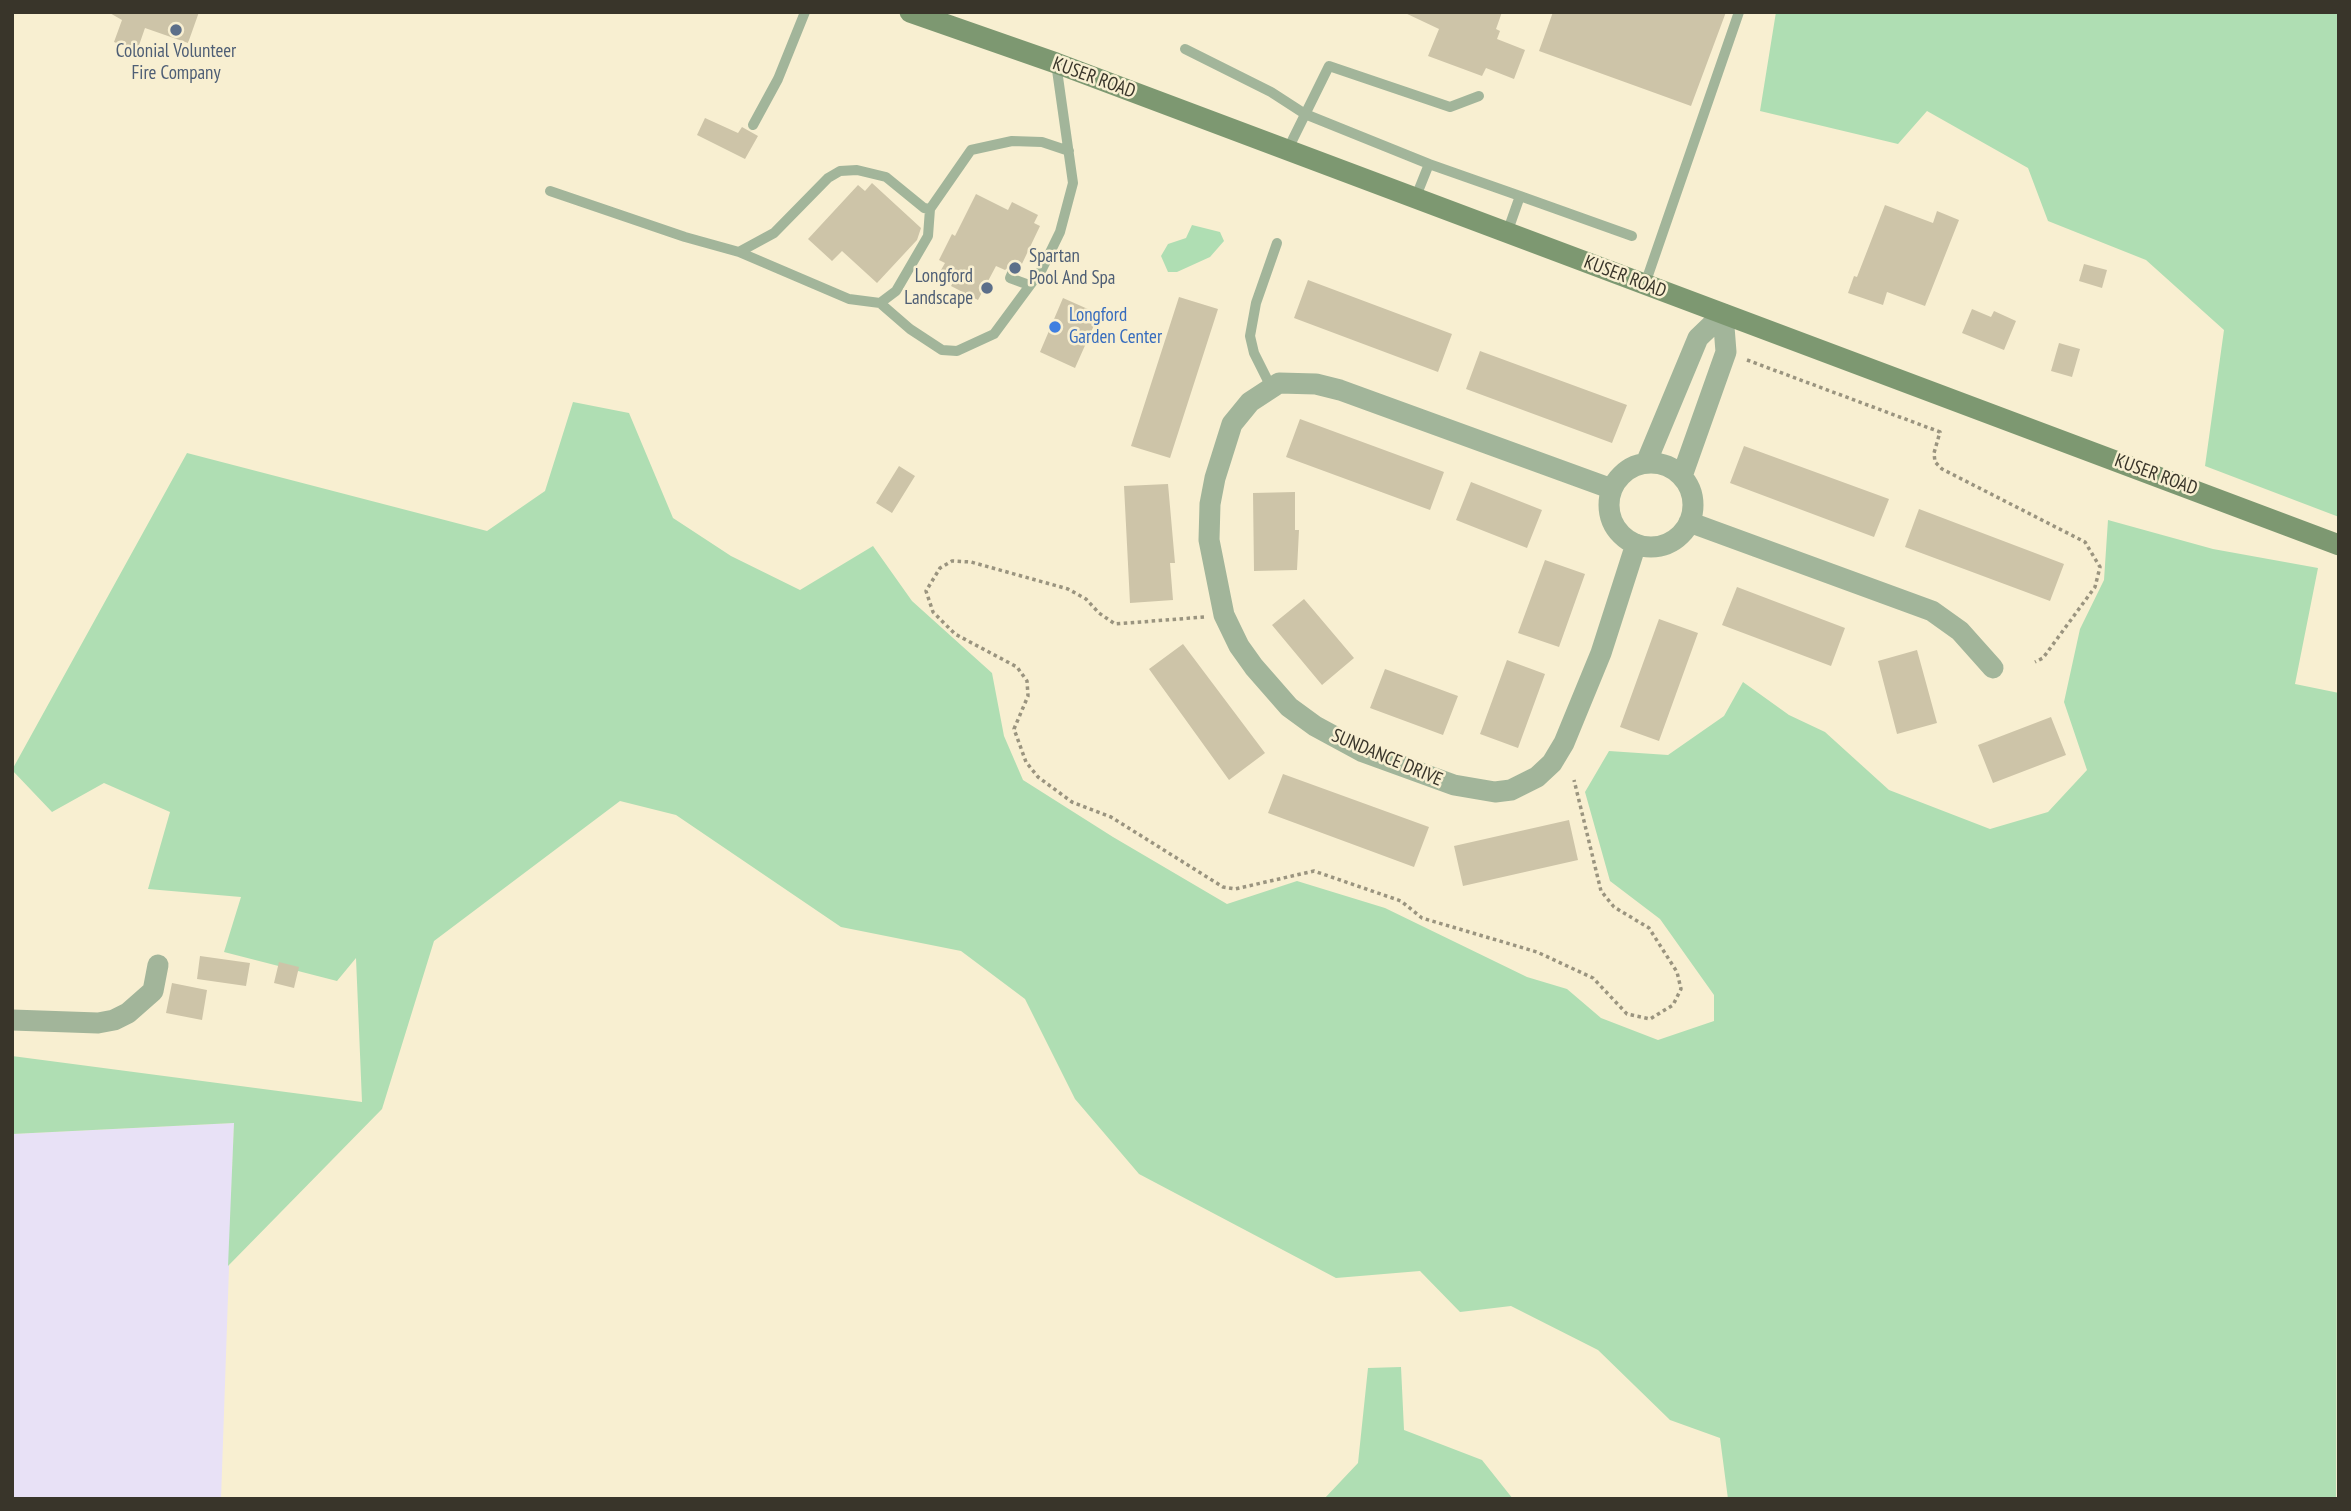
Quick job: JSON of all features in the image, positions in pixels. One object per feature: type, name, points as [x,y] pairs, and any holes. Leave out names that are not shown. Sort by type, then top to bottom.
[{"type":"street","name":"KUSER ROAD","points":[[910,12],[1287,150],[2339,545]]},
{"type":"street","points":[[1647,463],[1699,338],[1723,314]]},
{"type":"street","points":[[1682,476],[1726,352],[1723,314]]},
{"type":"street","points":[[1271,387],[1292,383],[1340,390],[1612,489]]},
{"type":"street","name":"SUNDANCE DRIVE","points":[[1271,387],[1250,402],[1232,424],[1215,478],[1210,504],[1209,540],[1217,589],[1224,615],[1239,646],[1273,690],[1301,717],[1363,752],[1475,790],[1511,790],[1537,777],[1552,763],[1577,716],[1636,544]]},
{"type":"street","points":[[1647,463],[1666,466],[1682,476],[1692,498],[1689,522],[1679,536],[1663,545],[1636,544],[1626,539],[1612,521],[1609,499],[1612,489],[1626,471],[1647,463]]},
{"type":"street","points":[[1689,522],[1932,611],[1960,631],[1993,668]]},
{"type":"street","points":[[12,1020],[98,1023],[114,1020],[128,1013],[153,991],[158,965]]},
{"type":"lane","points":[[753,125],[778,79],[805,12]]},
{"type":"lane","points":[[1645,284],[1739,12]]},
{"type":"lane","points":[[1185,48],[1271,92],[1305,114],[1429,164],[1632,236]]},
{"type":"lane","points":[[550,191],[685,237],[739,252],[849,299],[880,303],[910,329],[942,350],[957,351],[991,336],[1042,269],[1060,232],[1073,183],[1056,64]]},
{"type":"lane","points":[[1287,150],[1329,66],[1450,107],[1479,96]]},
{"type":"lane","points":[[880,303],[896,291],[928,236],[930,209],[971,150],[1012,141],[1042,142],[1069,151]]},
{"type":"lane","points":[[1415,199],[1429,164]]},
{"type":"lane","points":[[739,252],[774,233],[828,178],[840,171],[857,170],[886,177],[924,208],[930,209]]},
{"type":"lane","points":[[1507,233],[1520,196]]},
{"type":"lane","points":[[1271,387],[1254,353],[1250,336],[1255,303],[1278,243]]},
{"type":"lane","points":[[1013,271],[1010,278],[1029,285]]},
{"type":"path","points":[[1747,360],[1940,432],[1934,453],[1935,462],[1942,469],[2085,542],[2100,567],[2095,587],[2043,658],[2035,662]]},
{"type":"path","points":[[1209,617],[1115,624],[1099,614],[1086,599],[1068,589],[971,562],[952,561],[940,568],[926,591],[933,612],[955,634],[1017,667],[1027,681],[1028,696],[1014,729],[1026,762],[1038,777],[1072,802],[1111,817],[1223,887],[1236,889],[1314,871],[1401,901],[1422,918],[1537,952],[1593,978],[1628,1014],[1650,1018],[1673,1005],[1681,989],[1677,972],[1649,928],[1614,907],[1601,891],[1574,780]]},
{"type":"shaded area","points":[[234,1123],[221,1499],[12,1499],[12,1134]]},
{"type":"green space","points":[[1776,12],[2339,12],[2339,517],[2205,466],[2224,330],[2146,260],[2048,221],[2028,168],[1927,111],[1898,144],[1760,111]]},
{"type":"green space","points":[[1192,225],[1220,232],[1224,241],[1210,257],[1177,272],[1168,272],[1161,256],[1168,244],[1186,238]]},
{"type":"green space","points":[[573,402],[629,413],[673,518],[731,556],[800,590],[873,546],[912,601],[992,673],[1004,736],[1023,780],[1113,837],[1227,904],[1297,881],[1385,908],[1527,977],[1567,989],[1601,1018],[1658,1040],[1714,1021],[1714,995],[1660,919],[1610,881],[1585,792],[1609,751],[1668,755],[1724,716],[1743,682],[1789,715],[1825,732],[1889,790],[1990,829],[2048,812],[2087,770],[2064,702],[2080,629],[2104,580],[2108,520],[2213,549],[2318,568],[2295,684],[2339,693],[2336,1499],[1728,1499],[1720,1438],[1670,1420],[1598,1350],[1511,1306],[1460,1312],[1420,1271],[1336,1278],[1139,1174],[1075,1099],[1025,999],[961,951],[841,927],[676,815],[620,801],[434,941],[382,1109],[228,1266],[234,1123],[12,1134],[12,1056],[362,1102],[356,958],[337,981],[224,952],[241,897],[148,889],[170,812],[104,783],[52,812],[12,770],[187,453],[487,531],[545,491]]},
{"type":"green space","points":[[1401,1367],[1404,1430],[1482,1460],[1513,1499],[1324,1499],[1358,1463],[1368,1368]]},
{"type":"building","name":"Colonial Volunteer Fire Company","points":[[108,12],[199,12],[188,43],[145,28],[137,51],[114,42],[122,20]]},
{"type":"building","points":[[1403,12],[1502,12],[1496,29],[1500,31],[1497,39],[1525,50],[1514,79],[1486,68],[1482,76],[1428,56],[1439,29]]},
{"type":"building","points":[[1553,12],[1726,12],[1691,106],[1539,51]]},
{"type":"building","points":[[705,118],[738,133],[742,127],[758,136],[745,159],[697,135]]},
{"type":"building","points":[[872,183],[921,228],[917,240],[877,283],[842,251],[832,261],[808,239],[858,185],[865,191]]},
{"type":"building","points":[[976,194],[1008,210],[1012,202],[1038,215],[1034,223],[1040,226],[1020,268],[1013,263],[1005,270],[996,266],[978,300],[951,286],[956,277],[941,270],[945,263],[939,260],[952,234],[955,236]]},
{"type":"building","points":[[1885,205],[1933,223],[1937,211],[1959,220],[1925,306],[1887,292],[1883,305],[1848,293]]},
{"type":"building","points":[[2084,264],[2107,270],[2102,288],[2079,281]]},
{"type":"building","points":[[1308,280],[1452,334],[1438,372],[1294,318]]},
{"type":"building","points":[[1179,297],[1218,309],[1170,458],[1131,446]]},
{"type":"building","points":[[1063,298],[1099,314],[1075,368],[1040,352]]},
{"type":"building","points":[[1972,309],[1991,317],[1994,311],[2016,321],[2004,350],[1962,333]]},
{"type":"building","points":[[2059,343],[2080,349],[2072,377],[2051,371]]},
{"type":"building","points":[[1480,351],[1627,405],[1612,443],[1466,389]]},
{"type":"building","points":[[1300,419],[1444,472],[1430,510],[1286,457]]},
{"type":"building","points":[[1744,446],[1889,499],[1874,537],[1730,483]]},
{"type":"building","points":[[899,466],[915,476],[892,513],[876,503]]},
{"type":"building","points":[[1471,482],[1542,510],[1527,548],[1456,520]]},
{"type":"building","points":[[1168,484],[1175,563],[1170,563],[1173,600],[1130,603],[1124,486]]},
{"type":"building","points":[[1295,492],[1295,530],[1299,530],[1297,570],[1254,571],[1253,493]]},
{"type":"building","points":[[1919,509],[2064,564],[2050,601],[1905,547]]},
{"type":"building","points":[[1545,560],[1585,574],[1559,647],[1518,633]]},
{"type":"building","points":[[1737,587],[1845,628],[1831,666],[1722,625]]},
{"type":"building","points":[[1304,599],[1354,658],[1322,685],[1272,625]]},
{"type":"building","points":[[1659,619],[1698,633],[1659,741],[1620,727]]},
{"type":"building","points":[[1183,644],[1265,753],[1229,780],[1149,669]]},
{"type":"building","points":[[1917,650],[1937,723],[1897,734],[1878,661]]},
{"type":"building","points":[[1507,660],[1545,674],[1518,748],[1480,734]]},
{"type":"building","points":[[1385,669],[1458,696],[1443,735],[1370,708]]},
{"type":"building","points":[[2051,717],[2066,755],[1993,783],[1978,745]]},
{"type":"building","points":[[1283,774],[1429,827],[1414,867],[1268,813]]},
{"type":"building","points":[[1569,820],[1578,860],[1463,886],[1454,846]]},
{"type":"building","points":[[200,956],[250,963],[246,986],[197,979]]},
{"type":"building","points":[[279,962],[299,967],[294,988],[274,983]]},
{"type":"building","points":[[172,983],[207,990],[202,1020],[166,1013]]},
{"type":"place","name":"Colonial Volunteer Fire Company","points":[[176,30]]},
{"type":"place","name":"Spartan Pool And Spa","points":[[1015,268]]},
{"type":"place","name":"Longford Landscape","points":[[987,288]]},
{"type":"place","name":"Longford Garden Center","points":[[1055,327]]}]
